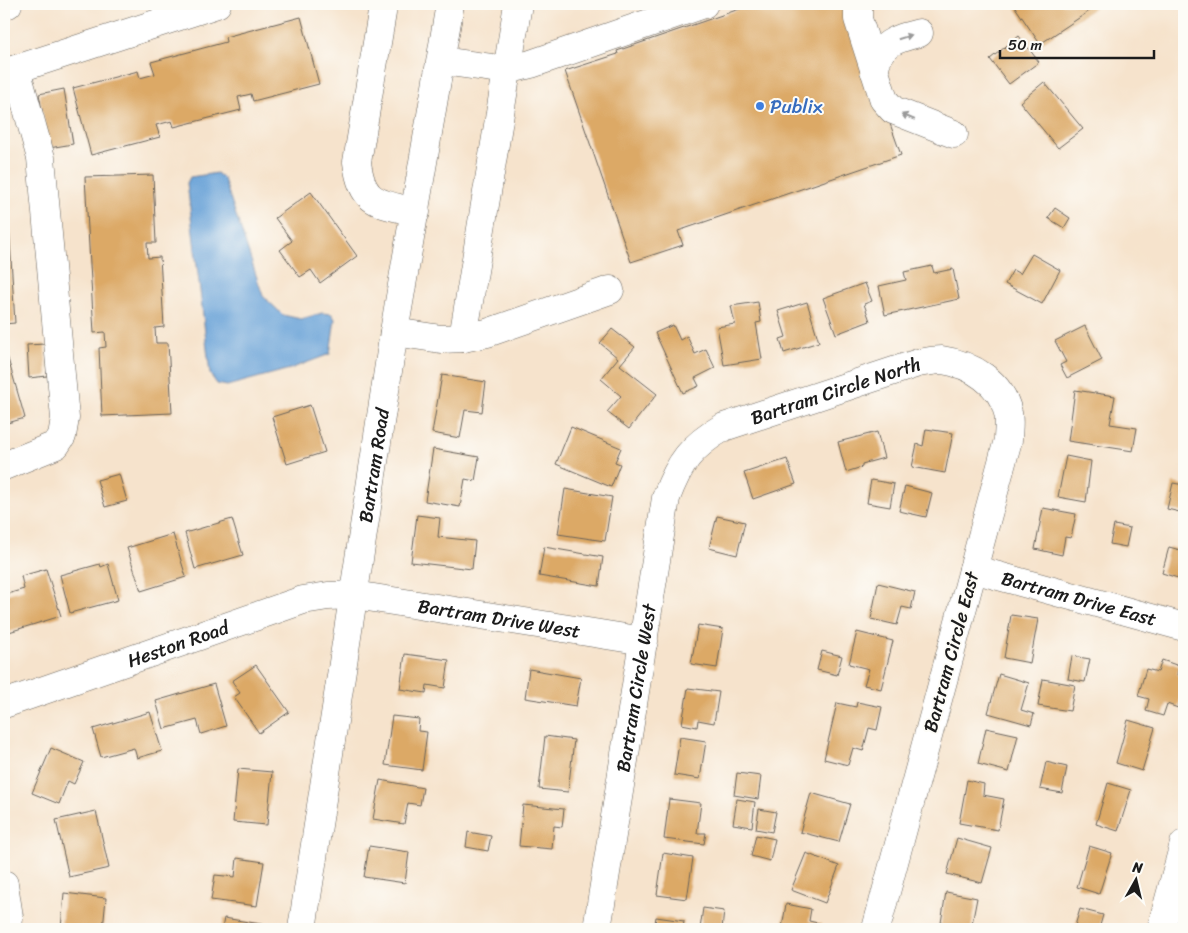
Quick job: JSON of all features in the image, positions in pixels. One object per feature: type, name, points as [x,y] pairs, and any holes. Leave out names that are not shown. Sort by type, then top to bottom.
[{"type":"street","points":[[4,5],[8,4]]},
{"type":"street","points":[[4,466],[56,445],[62,436],[65,418],[41,158],[10,71],[217,4]]},
{"type":"street","points":[[381,4],[382,13],[357,162],[359,180],[367,195],[381,204],[416,212]]},
{"type":"street","name":"Bartram Road","points":[[302,929],[355,595],[394,332],[442,61],[450,4]]},
{"type":"street","points":[[463,338],[518,4]]},
{"type":"street","points":[[442,61],[507,70],[531,64],[704,4]]},
{"type":"street","points":[[858,4],[858,19],[884,100],[893,110],[954,134]]},
{"type":"street","points":[[874,70],[877,56],[885,46],[900,38],[919,33]]},
{"type":"street","points":[[394,332],[442,339],[463,338],[487,333],[610,290]]},
{"type":"street","name":"Bartram Circle North","points":[[689,453],[704,438],[724,427],[918,363],[940,360],[959,364],[987,380]]},
{"type":"street","name":"Bartram Circle East","points":[[876,929],[1008,440],[1009,414],[1002,395],[987,380]]},
{"type":"street","name":"Bartram Circle West","points":[[598,929],[666,498],[676,472],[689,453]]},
{"type":"street","name":"Bartram Drive East","points":[[973,569],[1184,627]]},
{"type":"street","name":"Bartram Drive West","points":[[355,595],[644,641]]},
{"type":"street","name":"Heston Road","points":[[4,704],[303,600],[328,596],[355,595]]},
{"type":"street","points":[[1161,929],[1184,844]]},
{"type":"street","points":[[4,884],[9,917],[8,929]]},
{"type":"water","points":[[217,173],[224,179],[263,296],[283,315],[301,319],[322,313],[332,314],[335,319],[330,354],[290,369],[227,386],[217,384],[210,374],[187,183],[190,177]]},
{"type":"building","points":[[754,4],[848,4],[901,155],[678,231],[683,245],[631,262],[565,71],[618,54],[617,51]]},
{"type":"building","points":[[1013,4],[1100,4],[1040,44]]},
{"type":"building","points":[[301,17],[319,84],[253,101],[251,94],[238,97],[241,110],[174,127],[172,121],[156,125],[160,137],[91,155],[73,88],[138,71],[140,78],[155,74],[151,62],[226,42],[225,37]]},
{"type":"building","points":[[1019,36],[1039,62],[1009,84],[990,59]]},
{"type":"building","points":[[1044,82],[1083,129],[1058,148],[1020,102]]},
{"type":"building","points":[[64,89],[73,144],[49,148],[39,94]]},
{"type":"building","points":[[153,175],[156,243],[147,243],[148,258],[160,257],[164,327],[155,328],[156,343],[168,343],[172,413],[102,416],[99,348],[106,347],[105,332],[94,333],[85,177]]},
{"type":"building","points":[[311,192],[357,256],[320,283],[311,270],[300,277],[280,250],[292,241],[275,218]]},
{"type":"building","points":[[1055,208],[1070,218],[1064,228],[1048,218]]},
{"type":"building","points":[[4,225],[9,225],[15,323],[4,324]]},
{"type":"building","points":[[1032,254],[1060,270],[1042,304],[1005,284],[1013,270],[1020,274]]},
{"type":"building","points":[[932,266],[934,273],[953,269],[959,299],[885,315],[879,286],[906,280],[904,272]]},
{"type":"building","points":[[865,283],[872,301],[864,304],[870,321],[836,334],[823,298]]},
{"type":"building","points":[[758,302],[761,322],[756,323],[762,359],[724,365],[717,327],[735,324],[731,306]]},
{"type":"building","points":[[807,302],[819,342],[784,353],[780,339],[786,337],[778,311]]},
{"type":"building","points":[[673,325],[680,340],[687,336],[695,354],[706,349],[715,368],[695,378],[699,386],[683,393],[655,333]]},
{"type":"building","points":[[1085,326],[1102,360],[1067,378],[1060,365],[1066,362],[1055,341]]},
{"type":"building","points":[[612,329],[635,347],[620,365],[657,394],[629,429],[607,412],[621,396],[601,379],[618,358],[600,343]]},
{"type":"building","points":[[45,344],[47,376],[29,378],[27,345]]},
{"type":"building","points":[[6,352],[25,418],[4,424],[4,353]]},
{"type":"building","points":[[442,375],[486,382],[482,412],[465,410],[460,438],[432,433]]},
{"type":"building","points":[[1075,390],[1115,396],[1110,424],[1137,428],[1133,451],[1068,441]]},
{"type":"building","points":[[310,405],[325,452],[287,464],[272,417]]},
{"type":"building","points":[[571,427],[621,448],[615,462],[620,464],[611,487],[556,464]]},
{"type":"building","points":[[926,429],[953,433],[945,473],[912,467],[917,444],[923,446]]},
{"type":"building","points":[[877,432],[884,458],[862,464],[862,467],[846,472],[838,442]]},
{"type":"building","points":[[433,449],[479,457],[475,481],[465,479],[460,507],[425,501]]},
{"type":"building","points":[[1066,456],[1091,461],[1086,502],[1058,497]]},
{"type":"building","points":[[787,459],[796,484],[753,499],[744,473]]},
{"type":"building","points":[[119,474],[127,501],[105,507],[97,480]]},
{"type":"building","points":[[871,480],[894,484],[890,507],[867,503]]},
{"type":"building","points":[[1173,483],[1184,485],[1184,513],[1167,509]]},
{"type":"building","points":[[905,486],[932,493],[926,517],[899,511]]},
{"type":"building","points":[[565,489],[612,497],[605,541],[558,534]]},
{"type":"building","points":[[1043,508],[1076,514],[1071,538],[1065,537],[1062,555],[1035,549]]},
{"type":"building","points":[[417,515],[440,518],[438,537],[475,541],[472,569],[411,562]]},
{"type":"building","points":[[717,516],[745,522],[737,555],[709,548]]},
{"type":"building","points":[[232,519],[243,555],[195,569],[185,533]]},
{"type":"building","points":[[1114,525],[1130,528],[1126,547],[1110,544]]},
{"type":"building","points":[[173,534],[186,577],[141,591],[127,548]]},
{"type":"building","points":[[544,547],[603,557],[599,586],[539,576]]},
{"type":"building","points":[[1169,547],[1184,551],[1184,587],[1179,586],[1181,579],[1162,573]]},
{"type":"building","points":[[100,564],[101,567],[108,564],[118,600],[70,613],[60,575]]},
{"type":"building","points":[[46,569],[61,616],[9,632],[4,615],[4,595],[24,589],[21,576]]},
{"type":"building","points":[[878,583],[915,592],[911,609],[902,607],[897,625],[871,619]]},
{"type":"building","points":[[1011,615],[1038,619],[1030,663],[1004,658]]},
{"type":"building","points":[[698,625],[723,629],[717,668],[691,664]]},
{"type":"building","points":[[857,632],[893,641],[881,689],[864,685],[869,669],[849,664]]},
{"type":"building","points":[[822,651],[842,656],[837,675],[817,670]]},
{"type":"building","points":[[405,654],[449,660],[445,688],[427,685],[426,693],[400,689]]},
{"type":"building","points":[[1072,656],[1090,659],[1085,682],[1068,679]]},
{"type":"building","points":[[1162,660],[1179,666],[1177,675],[1184,677],[1184,688],[1178,708],[1167,704],[1163,716],[1146,711],[1149,699],[1138,696],[1146,669],[1158,672]]},
{"type":"building","points":[[256,665],[289,712],[259,733],[234,697],[240,693],[232,681]]},
{"type":"building","points":[[529,669],[581,678],[576,706],[525,698]]},
{"type":"building","points":[[999,674],[1029,683],[1021,710],[1034,714],[1031,725],[988,713]]},
{"type":"building","points":[[1043,679],[1075,685],[1070,711],[1038,706]]},
{"type":"building","points":[[214,684],[226,726],[201,734],[197,720],[164,729],[156,701]]},
{"type":"building","points":[[688,688],[719,692],[714,723],[698,720],[697,727],[682,724]]},
{"type":"building","points":[[857,702],[882,707],[877,730],[869,728],[863,751],[853,748],[848,765],[824,759],[837,703],[856,707]]},
{"type":"building","points":[[150,712],[162,751],[137,758],[134,748],[101,757],[93,729]]},
{"type":"building","points":[[392,716],[419,719],[418,731],[427,732],[422,770],[385,765]]},
{"type":"building","points":[[1128,720],[1155,728],[1142,771],[1116,763]]},
{"type":"building","points":[[986,728],[1018,735],[1009,772],[978,764]]},
{"type":"building","points":[[545,736],[574,740],[568,792],[539,789]]},
{"type":"building","points":[[680,737],[706,741],[700,779],[674,775]]},
{"type":"building","points":[[51,748],[84,762],[74,784],[68,781],[59,804],[32,793]]},
{"type":"building","points":[[1046,762],[1067,767],[1062,793],[1040,789]]},
{"type":"building","points":[[238,769],[272,772],[267,825],[233,822]]},
{"type":"building","points":[[737,773],[761,776],[758,799],[734,795]]},
{"type":"building","points":[[380,780],[423,788],[420,805],[408,803],[404,824],[373,819]]},
{"type":"building","points":[[967,780],[984,784],[983,795],[1004,799],[998,830],[959,823]]},
{"type":"building","points":[[1108,783],[1131,790],[1118,831],[1096,824]]},
{"type":"building","points":[[811,793],[850,804],[839,842],[800,832]]},
{"type":"building","points":[[669,799],[701,803],[697,833],[706,833],[704,844],[664,839]]},
{"type":"building","points":[[737,799],[755,802],[752,827],[733,824]]},
{"type":"building","points":[[523,805],[564,809],[562,827],[554,826],[552,849],[519,846]]},
{"type":"building","points":[[759,809],[776,812],[772,832],[756,829]]},
{"type":"building","points":[[96,811],[109,868],[69,877],[56,820]]},
{"type":"building","points":[[468,832],[491,836],[488,851],[466,847]]},
{"type":"building","points":[[756,835],[775,839],[770,861],[751,856]]},
{"type":"building","points":[[957,838],[992,848],[982,883],[947,874]]},
{"type":"building","points":[[369,846],[409,852],[405,883],[364,877]]},
{"type":"building","points":[[1089,846],[1112,853],[1099,894],[1077,887]]},
{"type":"building","points":[[663,853],[693,858],[687,899],[657,895]]},
{"type":"building","points":[[806,853],[839,866],[825,903],[791,890]]},
{"type":"building","points":[[237,858],[264,862],[257,906],[211,900],[215,875],[235,877]]},
{"type":"building","points":[[946,892],[977,898],[971,929],[940,929]]},
{"type":"building","points":[[64,893],[106,898],[103,929],[61,929]]},
{"type":"building","points":[[786,904],[811,909],[809,921],[822,924],[821,929],[782,928]]},
{"type":"building","points":[[703,908],[724,911],[722,929],[700,929]]},
{"type":"building","points":[[1080,909],[1103,915],[1099,929],[1074,929]]},
{"type":"building","points":[[656,917],[684,921],[683,929],[654,929]]},
{"type":"building","points":[[224,918],[267,925],[267,929],[222,929]]},
{"type":"place","name":"Publix","points":[[760,106]]}]
